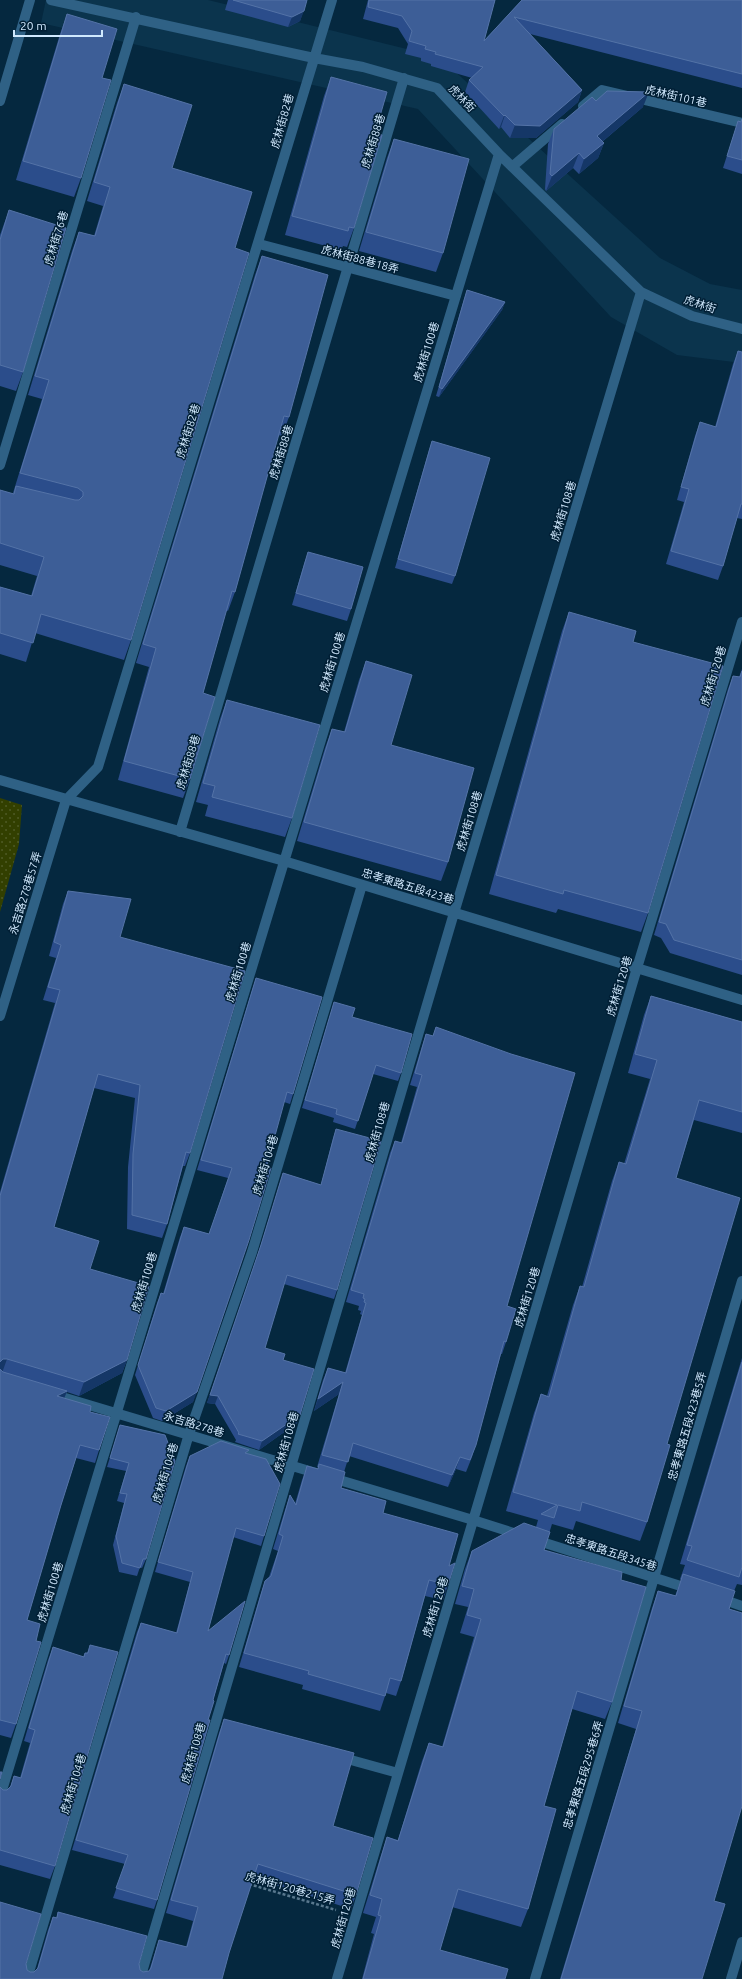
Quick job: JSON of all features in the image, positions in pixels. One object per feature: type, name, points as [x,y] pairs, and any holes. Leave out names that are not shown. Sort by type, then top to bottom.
[{"type":"street","points":[[0,101],[30,0]]},
{"type":"street","name":"虎林街","points":[[51,0],[136,17],[314,58],[363,67],[437,88],[499,154],[514,166],[641,292],[692,316],[742,329]]},
{"type":"street","name":"虎林街82巷","points":[[66,800],[98,767],[259,244],[332,0]]},
{"type":"street","name":"虎林街76巷","points":[[0,465],[136,17]]},
{"type":"street","name":"虎林街88巷","points":[[180,832],[404,78]]},
{"type":"street","name":"虎林街101巷","points":[[514,166],[602,90],[742,124]]},
{"type":"street","name":"虎林街100巷","points":[[0,1797],[499,154]]},
{"type":"street","name":"虎林街88巷18弄","points":[[259,244],[456,296]]},
{"type":"street","name":"虎林街108巷","points":[[140,1979],[219,1722],[291,1466],[454,913],[641,292]]},
{"type":"street","name":"虎林街120巷","points":[[337,1979],[637,968],[742,622]]},
{"type":"street","name":"忠孝東路五段423巷","points":[[0,780],[284,861],[742,1000]]},
{"type":"street","name":"永吉路278巷57弄","points":[[0,1016],[66,800]]},
{"type":"street","name":"虎林街104巷","points":[[27,1979],[189,1434],[252,1252],[362,885]]},
{"type":"street","name":"忠孝東路五段423巷5弄","points":[[654,1578],[742,1281]]},
{"type":"street","name":"永吉路278巷","points":[[44,1392],[189,1434],[473,1520]]},
{"type":"street","name":"忠孝東路五段345巷","points":[[473,1520],[742,1606]]},
{"type":"street","name":"忠孝東路五段295巷6弄","points":[[535,1979],[654,1578]]},
{"type":"street","points":[[329,1754],[398,1773]]},
{"type":"street","points":[[731,1979],[742,1942]]},
{"type":"path","name":"虎林街120巷215弄","points":[[242,1882],[356,1916]]},
{"type":"shaded area","points":[[46,0],[208,0],[439,57],[660,258],[710,284],[742,290],[742,363],[677,355],[611,317],[418,109],[41,23]]},
{"type":"green space","points":[[0,798],[22,805],[19,844],[0,912]]},
{"type":"building","points":[[233,0],[307,0],[304,11],[292,17]]},
{"type":"building","points":[[369,0],[495,0],[484,41],[522,0],[742,0],[742,74],[514,17],[582,90],[540,126],[515,125],[505,115],[504,116],[469,80],[483,67],[435,54],[436,52],[425,49],[426,46],[409,41],[412,31],[402,16],[368,7]]},
{"type":"building","points":[[67,14],[117,29],[102,78],[111,80],[81,178],[23,161]]},
{"type":"building","points":[[331,77],[387,92],[375,133],[382,135],[354,228],[349,227],[348,231],[292,216]]},
{"type":"building","points":[[124,84],[192,105],[172,168],[252,192],[235,248],[249,253],[131,640],[41,614],[33,643],[0,633],[0,587],[32,596],[44,557],[0,543],[0,490],[14,494],[16,486],[75,500],[79,500],[83,496],[83,492],[78,488],[20,473],[49,380],[35,376],[79,232],[95,236],[110,187],[94,182]]},
{"type":"building","points":[[607,91],[649,92],[597,136],[604,143],[584,159],[579,153],[552,176],[550,174],[554,129],[592,97],[596,101]]},
{"type":"building","points":[[742,119],[742,160],[727,156],[738,121],[741,122]]},
{"type":"building","points":[[394,139],[469,159],[443,253],[366,232]]},
{"type":"building","points":[[9,210],[66,228],[23,372],[0,365],[0,240]]},
{"type":"building","points":[[262,256],[328,275],[289,417],[284,416],[235,592],[232,591],[203,693],[215,697],[190,779],[124,761],[156,648],[143,644]]},
{"type":"building","points":[[467,290],[505,302],[442,389],[439,387]]},
{"type":"building","points":[[738,351],[742,352],[742,504],[723,566],[671,551],[689,489],[681,487],[700,422],[716,427]]},
{"type":"building","points":[[432,441],[490,458],[455,576],[398,559]]},
{"type":"building","points":[[308,552],[363,567],[351,609],[296,593]]},
{"type":"building","points":[[569,612],[636,631],[633,642],[723,666],[648,913],[564,890],[563,894],[496,875]]},
{"type":"building","points":[[366,661],[412,675],[391,745],[474,768],[448,862],[304,822],[332,729],[345,732]]},
{"type":"building","points":[[742,671],[742,960],[674,940],[666,924],[659,922],[733,676],[740,677]]},
{"type":"building","points":[[227,700],[320,725],[292,818],[212,797],[215,786],[203,783]]},
{"type":"building","points":[[68,891],[131,899],[120,937],[245,971],[190,1153],[186,1152],[167,1224],[132,1215],[133,1154],[140,1085],[98,1074],[54,1227],[99,1241],[90,1269],[149,1286],[127,1360],[84,1382],[7,1359],[3,1359],[0,1362],[0,1196],[60,990],[48,987],[61,945],[54,942]]},
{"type":"building","points":[[256,978],[322,997],[293,1094],[287,1092],[268,1161],[267,1167],[271,1168],[249,1240],[197,1392],[166,1411],[156,1408],[138,1365],[161,1293],[164,1294],[184,1227],[209,1234],[232,1168],[201,1160]]},
{"type":"building","points":[[651,996],[742,1022],[742,1112],[699,1100],[676,1178],[740,1198],[667,1444],[670,1445],[647,1522],[582,1502],[580,1511],[558,1505],[554,1518],[541,1514],[557,1505],[513,1492],[541,1394],[549,1397],[580,1286],[584,1287],[619,1162],[626,1164],[657,1060],[635,1054]]},
{"type":"building","points":[[334,1002],[355,1008],[352,1017],[412,1034],[401,1073],[376,1065],[358,1121],[336,1114],[337,1109],[305,1100]]},
{"type":"building","points":[[436,1027],[511,1054],[575,1073],[507,1306],[516,1309],[506,1342],[504,1341],[476,1445],[470,1460],[460,1457],[452,1475],[353,1443],[348,1462],[322,1455],[343,1382],[318,1399],[328,1368],[346,1373],[366,1303],[364,1302],[365,1299],[363,1298],[364,1294],[351,1290],[395,1141],[402,1143],[422,1075],[415,1073],[426,1034],[433,1036]]},
{"type":"building","points":[[336,1129],[381,1141],[337,1290],[287,1275],[265,1348],[285,1354],[283,1360],[314,1369],[300,1415],[262,1441],[238,1434],[239,1433],[218,1396],[210,1395],[261,1245],[283,1173],[321,1185]]},
{"type":"building","points":[[742,1362],[742,1567],[739,1577],[687,1560],[692,1546],[687,1545]]},
{"type":"building","points":[[0,1369],[3,1372],[67,1391],[57,1396],[91,1406],[90,1412],[110,1417],[99,1450],[80,1445],[61,1505],[27,1620],[40,1624],[36,1641],[41,1642],[16,1724],[0,1720]]},
{"type":"building","points":[[120,1425],[165,1435],[175,1461],[146,1559],[143,1559],[140,1568],[122,1563],[116,1536],[127,1494],[120,1493],[129,1463],[110,1458]]},
{"type":"building","points":[[221,1441],[249,1450],[245,1453],[266,1459],[280,1484],[264,1536],[236,1528],[208,1631],[245,1601],[229,1655],[226,1654],[208,1720],[210,1720],[157,1900],[116,1888],[128,1855],[76,1840],[141,1623],[177,1633],[193,1572],[158,1562],[190,1456]]},
{"type":"building","points":[[319,1464],[345,1472],[341,1488],[386,1501],[383,1513],[458,1534],[449,1566],[455,1563],[448,1585],[429,1580],[401,1681],[390,1678],[385,1696],[308,1674],[309,1671],[244,1653],[265,1581],[271,1576],[283,1536],[279,1534],[290,1495],[296,1505],[307,1466],[318,1469]]},
{"type":"building","points":[[524,1523],[550,1532],[544,1550],[622,1572],[621,1580],[646,1587],[612,1702],[577,1691],[544,1806],[556,1809],[528,1909],[458,1889],[440,1950],[508,1969],[505,1979],[363,1979],[381,1916],[378,1915],[382,1899],[370,1895],[387,1837],[398,1841],[429,1743],[443,1747],[481,1619],[467,1615],[474,1589],[462,1586],[472,1551]]},
{"type":"building","points":[[683,1574],[735,1591],[729,1609],[742,1613],[742,1806],[714,1901],[725,1904],[702,1979],[561,1979],[642,1711],[624,1706],[658,1591],[676,1596]]},
{"type":"building","points":[[90,1645],[118,1652],[55,1866],[0,1850],[0,1787],[3,1790],[7,1790],[11,1786],[14,1776],[21,1778],[35,1730],[29,1728],[53,1647],[84,1657],[85,1653],[88,1653]]},
{"type":"building","points":[[224,1719],[354,1753],[333,1826],[373,1838],[356,1895],[258,1864],[222,1979],[0,1979],[0,1902],[41,1914],[26,1964],[27,1970],[30,1972],[34,1972],[38,1968],[53,1917],[57,1918],[58,1912],[147,1936],[139,1964],[140,1970],[143,1972],[149,1971],[151,1968],[159,1940],[187,1947],[198,1907],[171,1900]]}]
